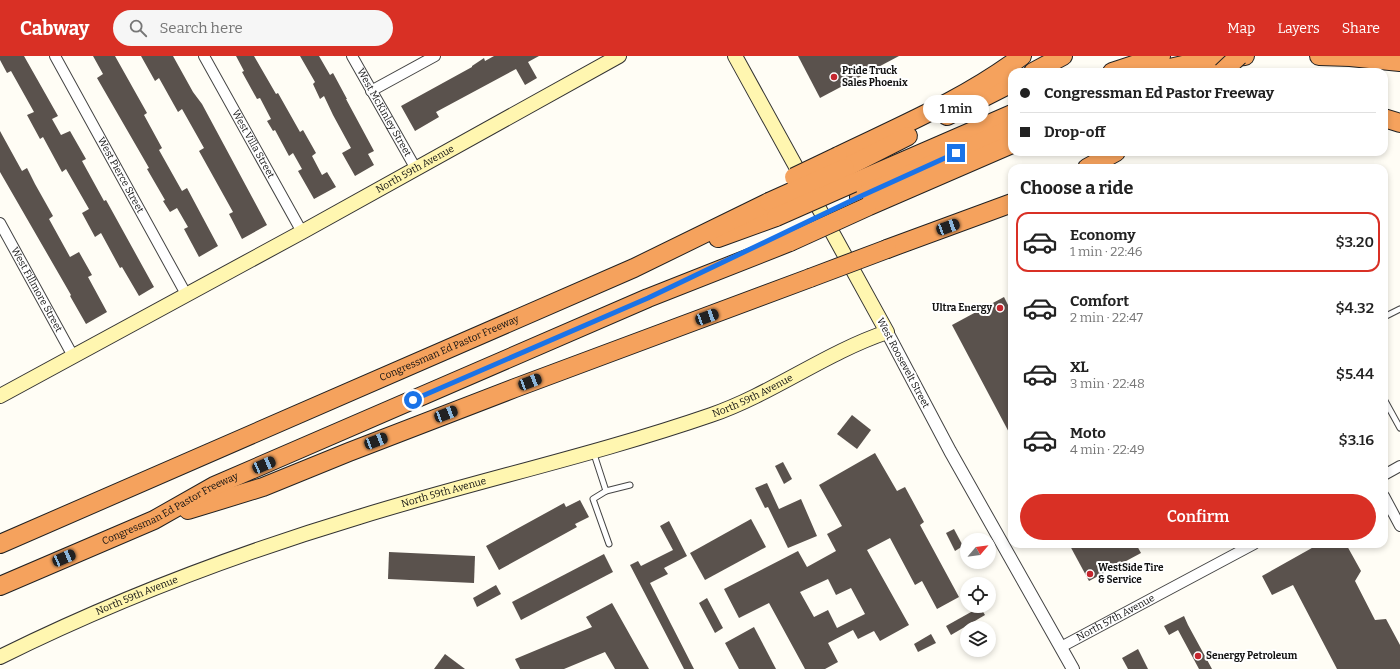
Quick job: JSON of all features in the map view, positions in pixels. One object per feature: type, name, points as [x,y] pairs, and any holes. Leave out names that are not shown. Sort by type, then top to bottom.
[{"type":"highway","points":[[634,268],[770,204],[997,74],[1022,56]]},
{"type":"highway","points":[[1041,68],[1064,56]]},
{"type":"highway","points":[[1124,68],[1162,56]]},
{"type":"highway","points":[[1226,68],[1239,56]]},
{"type":"highway","points":[[1170,68],[1198,61],[1245,56]]},
{"type":"highway","points":[[1319,56],[1400,62]]},
{"type":"highway","points":[[841,162],[1008,85]]},
{"type":"highway","points":[[860,196],[1008,116]]},
{"type":"highway","points":[[1388,119],[1400,122]]},
{"type":"highway","points":[[860,196],[1008,130]]},
{"type":"highway","points":[[634,268],[770,204],[860,196],[1008,145]]},
{"type":"highway","points":[[1094,164],[1109,156]]},
{"type":"highway","name":"Congressman Ed Pastor Freeway","points":[[0,586],[154,520],[214,486],[788,237],[860,196]]},
{"type":"highway","points":[[154,520],[263,487],[515,388],[1008,204]]},
{"type":"highway","name":"Congressman Ed Pastor Freeway","points":[[0,544],[634,268]]},
{"type":"main road","name":"North 59th Avenue","points":[[0,396],[302,232],[619,56]]},
{"type":"main road","name":"West Roosevelt Street","points":[[735,56],[887,332]]},
{"type":"main road","name":"North 59th Avenue","points":[[0,657],[93,614],[182,577],[241,555],[359,516],[593,450],[713,414],[766,391],[866,339],[887,332]]},
{"type":"street","name":"West Pierce Street","points":[[56,56],[186,294]]},
{"type":"street","name":"West Villa Street","points":[[204,56],[302,232]]},
{"type":"street","name":"West McKinley Street","points":[[352,56],[416,169]]},
{"type":"street","points":[[371,91],[435,56]]},
{"type":"street","name":"West Fillmore Street","points":[[0,223],[73,356]]},
{"type":"street","name":"West Roosevelt Street","points":[[887,332],[950,451],[1073,669]]},
{"type":"street","points":[[1388,473],[1400,466]]},
{"type":"street","points":[[1388,504],[1400,526]]},
{"type":"street","name":"North 57th Avenue","points":[[1061,647],[1247,548]]},
{"type":"lane","points":[[1388,315],[1400,309]]},
{"type":"lane","points":[[1388,406],[1400,428]]},
{"type":"lane","points":[[593,450],[606,491]]},
{"type":"lane","points":[[609,544],[593,499],[606,491],[630,484]]},
{"type":"building","points":[[0,56],[24,56],[58,116],[52,119],[61,135],[70,131],[86,159],[82,161],[104,201],[106,200],[154,287],[139,296],[122,267],[120,268],[101,233],[95,237],[82,213],[89,209],[66,169],[62,172],[43,137],[40,139],[27,115],[34,112],[11,71],[7,73],[0,60]]},
{"type":"building","points":[[93,56],[115,56],[147,113],[144,115],[162,148],[159,150],[182,191],[187,188],[218,246],[199,257],[184,229],[188,227],[177,208],[170,212],[163,201],[165,200],[147,169],[149,168],[97,78],[103,74]]},
{"type":"building","points":[[141,56],[173,56],[193,92],[202,104],[267,225],[242,239],[229,214],[233,212],[199,151],[204,148],[182,109],[178,112],[159,78],[155,81]]},
{"type":"building","points":[[236,56],[254,56],[276,94],[278,93],[300,132],[303,130],[316,153],[312,156],[322,175],[327,172],[336,187],[314,199],[298,171],[302,169],[293,153],[289,156],[275,130],[273,131],[267,121],[271,119],[260,98],[257,99],[242,72],[244,71]]},
{"type":"building","points":[[300,56],[319,56],[330,75],[333,73],[374,151],[368,154],[374,165],[355,176],[342,153],[351,148],[324,96],[320,99],[313,84],[315,82]]},
{"type":"building","points":[[494,56],[539,56],[528,62],[537,78],[525,85],[516,69],[436,112],[439,117],[415,131],[401,106],[472,67],[484,58],[485,61]]},
{"type":"building","name":"Pride Truck Sales Phoenix","points":[[798,56],[899,56],[820,98]]},
{"type":"building","points":[[0,131],[22,171],[27,168],[53,216],[49,219],[70,257],[79,252],[92,275],[88,277],[107,312],[86,324],[70,296],[71,295],[0,172]]},
{"type":"building","points":[[1004,297],[1008,305],[1008,430],[952,325]]},
{"type":"building","points":[[852,415],[871,430],[857,449],[837,434]]},
{"type":"building","points":[[875,453],[897,491],[905,487],[924,522],[920,525],[959,597],[937,609],[922,581],[915,585],[890,538],[867,550],[909,625],[880,641],[874,631],[858,639],[853,630],[828,643],[838,662],[825,669],[805,669],[769,603],[739,618],[724,589],[798,551],[807,567],[836,551],[827,534],[842,526],[819,485]],"holes":[[[828,579],[836,595],[851,588],[865,614],[837,628],[828,610],[814,617],[800,592]]]},
{"type":"building","points":[[783,462],[792,479],[784,484],[775,466]]},
{"type":"building","points":[[767,483],[779,509],[801,499],[817,536],[788,548],[768,507],[765,508],[755,488]]},
{"type":"building","points":[[580,500],[589,517],[575,524],[577,527],[499,570],[486,546],[564,503],[566,507]]},
{"type":"building","points":[[751,519],[766,547],[705,580],[690,553]]},
{"type":"building","points":[[669,521],[687,556],[664,568],[668,574],[650,583],[694,669],[684,669],[630,565],[638,561],[641,566],[673,550],[660,526]]},
{"type":"building","points":[[954,529],[960,540],[960,548],[955,551],[946,533]]},
{"type":"building","points":[[1071,548],[1138,548],[1141,553],[1089,581]]},
{"type":"building","points":[[1312,548],[1348,548],[1361,571],[1355,581],[1375,620],[1386,619],[1400,645],[1400,669],[1337,669],[1293,585],[1272,595],[1262,576]]},
{"type":"building","points":[[389,552],[475,556],[474,583],[388,579]]},
{"type":"building","points":[[604,554],[613,572],[521,620],[512,602]]},
{"type":"building","points":[[496,585],[501,594],[477,607],[473,598]]},
{"type":"building","points":[[707,598],[723,628],[715,633],[699,603]]},
{"type":"building","points":[[612,603],[649,669],[615,669],[605,652],[564,669],[520,669],[515,659],[592,627],[586,617]]},
{"type":"building","points":[[969,613],[984,613],[985,615],[975,621],[960,621],[960,630],[951,635],[946,626]]},
{"type":"building","points":[[1184,616],[1212,669],[1199,669],[1178,630],[1169,635],[1164,626]]},
{"type":"building","points":[[754,627],[776,669],[739,669],[725,643]]},
{"type":"building","points":[[931,634],[936,643],[918,652],[914,644]]},
{"type":"building","points":[[1138,649],[1148,669],[1128,669],[1122,658]]},
{"type":"building","points":[[445,654],[465,669],[434,669]]},
{"type":"place","name":"Pride Truck Sales Phoenix","points":[[834,77]]},
{"type":"place","name":"Ultra Energy","points":[[1000,308]]},
{"type":"place","name":"WestSide Tire & Service","points":[[1090,574]]},
{"type":"place","name":"Senergy Petroleum","points":[[1198,656]]},
{"type":"route","points":[[413,400],[648,298],[859,197],[956,153]]}]
